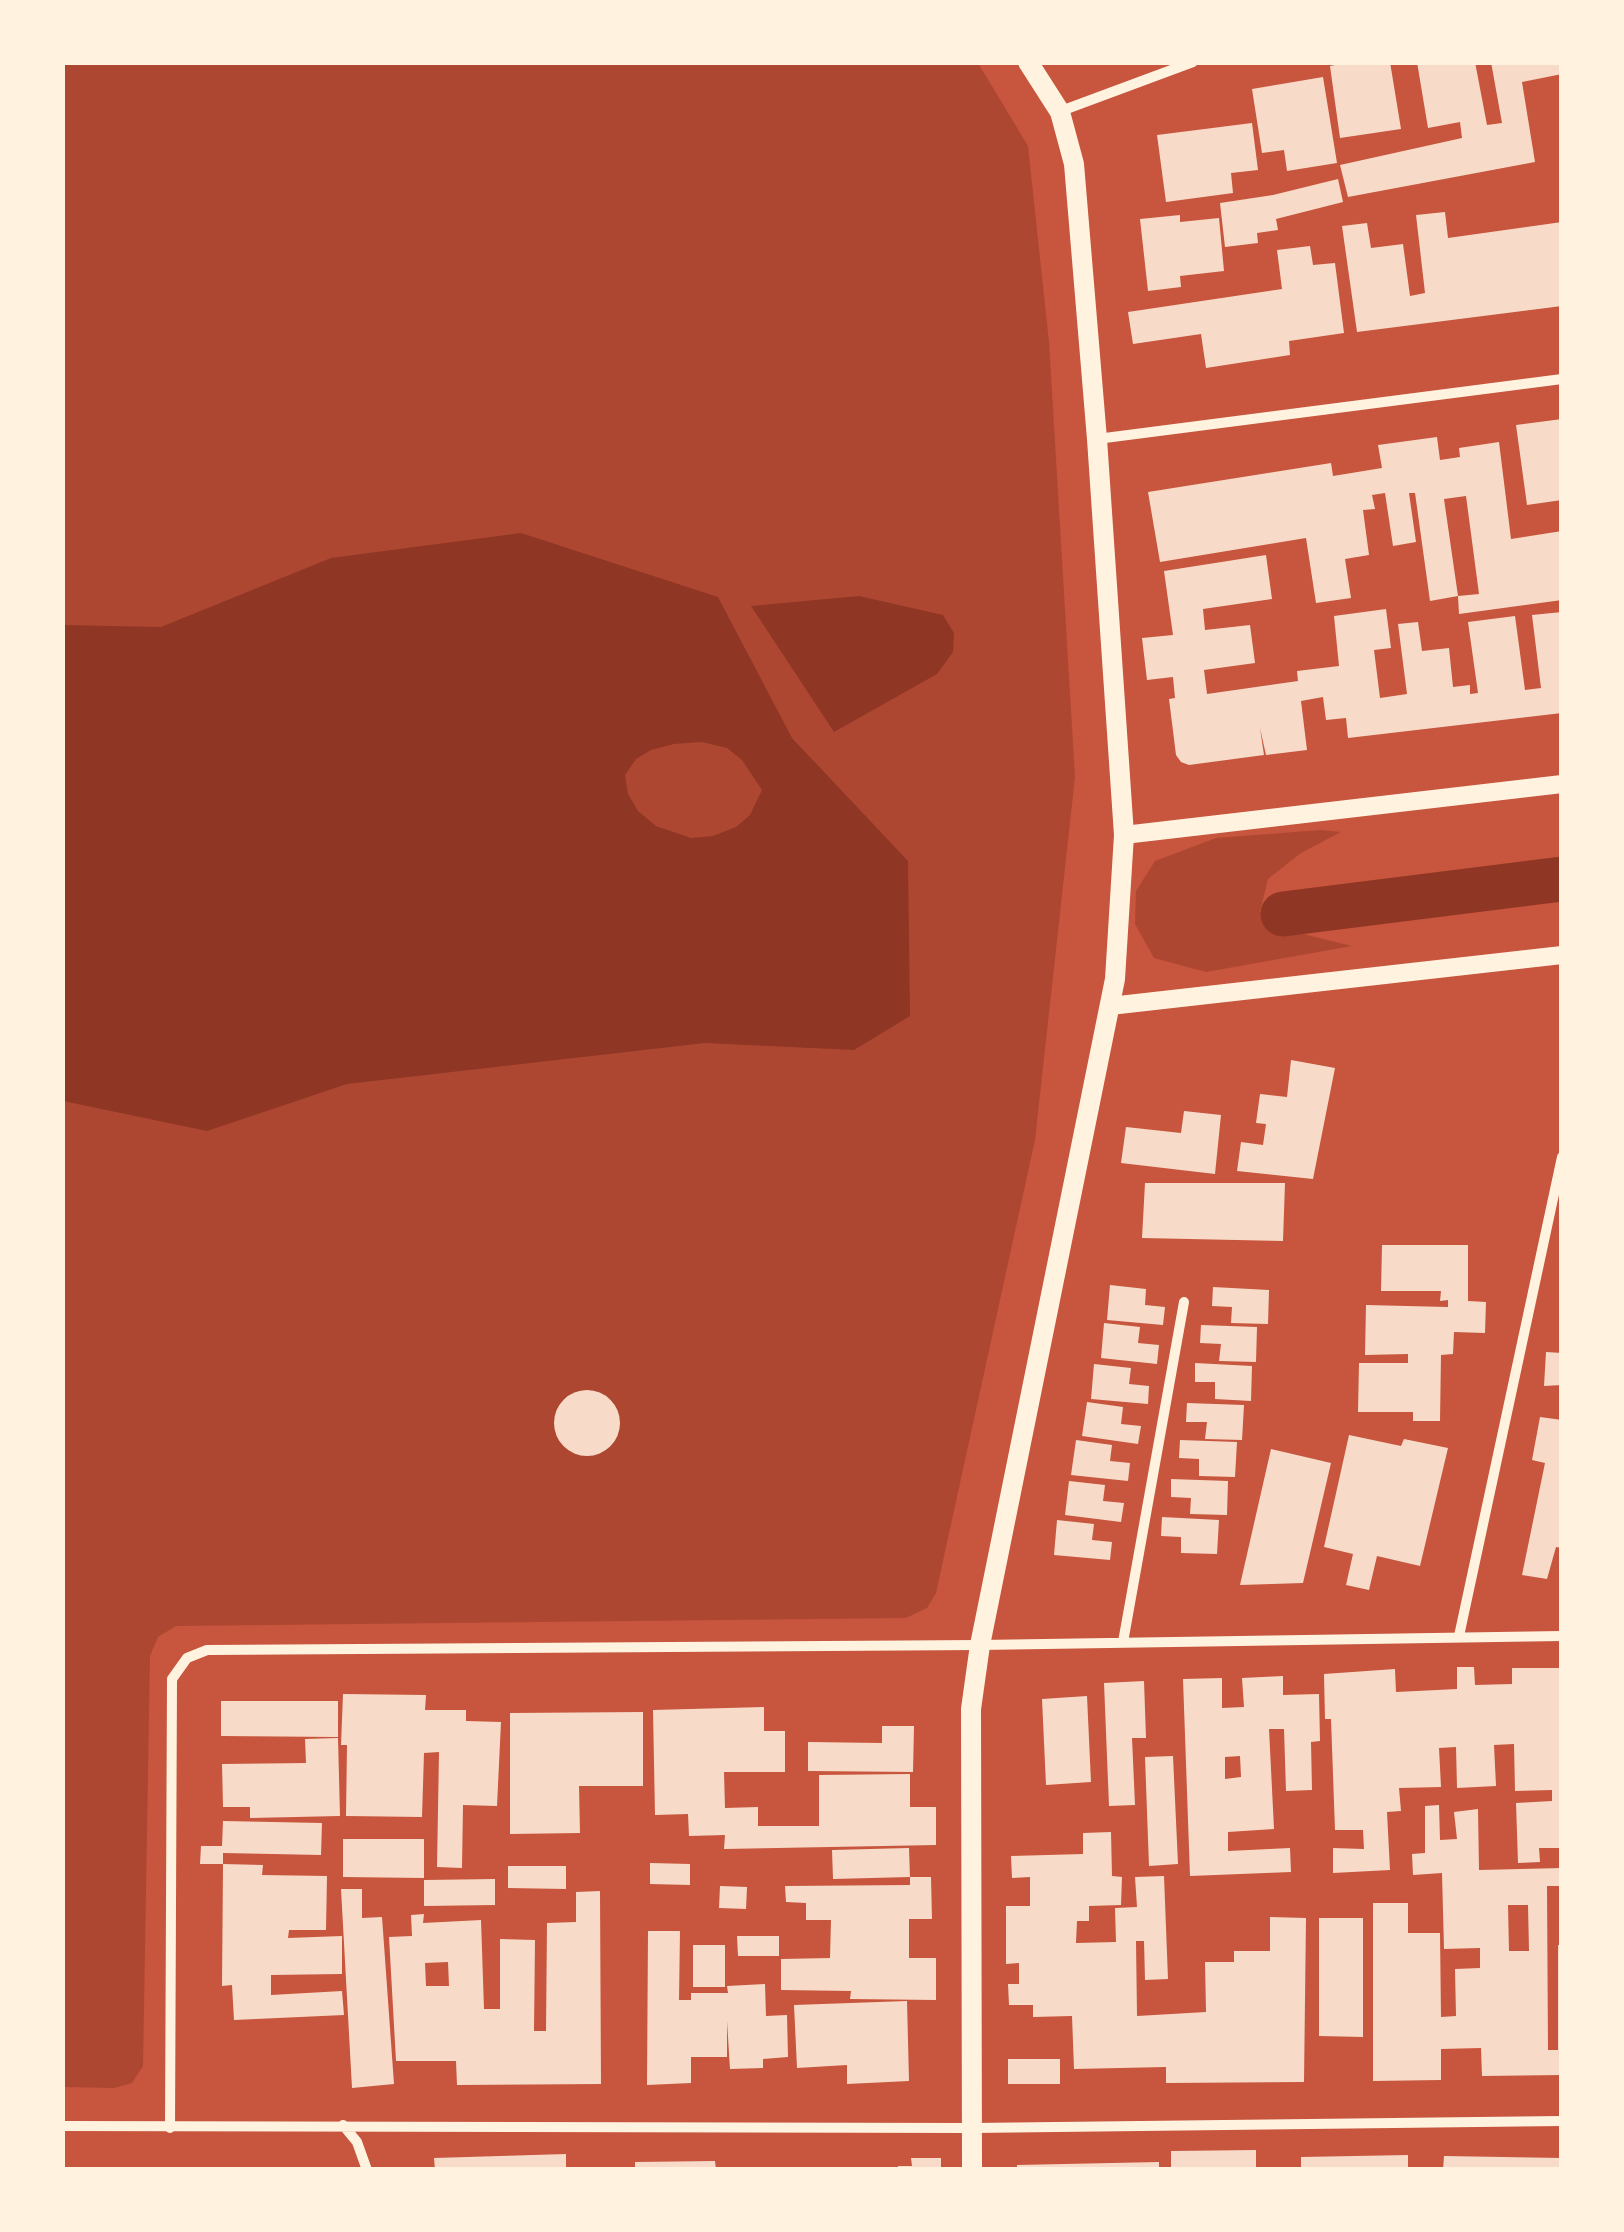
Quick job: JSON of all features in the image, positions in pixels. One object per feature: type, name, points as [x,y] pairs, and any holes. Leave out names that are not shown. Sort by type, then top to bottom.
[{"type":"main road","points":[[972,2170],[971,1709],[980,1644],[1115,978],[1124,835],[1098,438],[1074,164],[1060,112],[1028,62]]},
{"type":"street","points":[[1060,112],[1192,62]]},
{"type":"street","points":[[1098,438],[1562,379]]},
{"type":"street","points":[[1124,835],[1562,784]]},
{"type":"street","points":[[1110,1006],[1562,956]]},
{"type":"street","points":[[1459,1636],[1562,1158]]},
{"type":"street","points":[[1124,1642],[1184,1302]]},
{"type":"street","points":[[170,2128],[172,1679],[187,1658],[208,1650],[1562,1636]]},
{"type":"street","points":[[62,2126],[972,2128],[1562,2122]]},
{"type":"street","points":[[343,2126],[357,2142],[367,2170]]},
{"type":"shaded area","points":[[63,63],[978,63],[1028,146],[1049,342],[1075,777],[1035,1140],[936,1593],[927,1608],[906,1618],[176,1626],[158,1637],[150,1656],[143,2066],[132,2083],[114,2088],[63,2087]]},
{"type":"shaded area","points":[[521,533],[718,597],[792,738],[908,861],[910,1016],[854,1050],[705,1043],[347,1084],[207,1131],[63,1101],[63,625],[161,627],[331,558]],"holes":[[[702,742],[727,748],[742,760],[762,790],[750,815],[736,827],[713,836],[691,838],[656,826],[638,811],[628,794],[625,775],[636,759],[651,750]]]},
{"type":"shaded area","points":[[859,596],[943,615],[954,633],[953,652],[937,674],[834,732],[751,606]]},
{"type":"shaded area","points":[[1341,832],[1301,853],[1268,879],[1260,912],[1295,932],[1352,946],[1206,972],[1154,958],[1135,924],[1136,891],[1155,861],[1216,838]]},
{"type":"building","points":[[1390,62],[1401,129],[1340,138],[1330,66]]},
{"type":"building","points":[[1417,62],[1475,62],[1487,125],[1502,123],[1491,62],[1562,62],[1562,74],[1522,82],[1535,162],[1348,197],[1340,165],[1462,138],[1460,122],[1428,128]]},
{"type":"building","points":[[1323,77],[1337,163],[1287,171],[1284,150],[1262,153],[1252,89]]},
{"type":"building","points":[[1252,123],[1258,170],[1231,173],[1233,193],[1166,202],[1157,135]]},
{"type":"building","points":[[1338,179],[1343,202],[1276,219],[1278,230],[1257,233],[1258,243],[1225,247],[1220,203]]},
{"type":"building","points":[[1445,212],[1448,238],[1562,222],[1562,306],[1357,332],[1342,226],[1367,223],[1371,248],[1403,244],[1410,296],[1425,293],[1416,215]]},
{"type":"building","points":[[1180,215],[1180,222],[1219,218],[1224,271],[1180,276],[1181,287],[1148,291],[1140,219]]},
{"type":"building","points":[[1310,246],[1313,265],[1335,263],[1344,333],[1289,341],[1290,355],[1206,368],[1201,334],[1133,344],[1128,312],[1282,289],[1277,250]]},
{"type":"building","points":[[1562,419],[1562,500],[1527,505],[1516,425]]},
{"type":"building","points":[[1437,437],[1440,460],[1460,457],[1459,448],[1499,442],[1511,539],[1562,531],[1562,600],[1459,614],[1458,596],[1430,601],[1415,493],[1409,493],[1416,542],[1393,546],[1385,493],[1372,495],[1375,509],[1363,510],[1369,555],[1345,559],[1351,598],[1316,603],[1306,538],[1160,562],[1148,492],[1331,463],[1333,476],[1382,468],[1378,445]],"holes":[[[1466,496],[1479,594],[1458,596],[1444,499]]]},
{"type":"building","points":[[1266,555],[1272,599],[1203,609],[1205,630],[1250,625],[1255,663],[1204,670],[1207,694],[1298,681],[1297,671],[1339,666],[1334,616],[1386,609],[1391,648],[1374,650],[1380,698],[1407,694],[1398,624],[1418,622],[1422,651],[1449,648],[1453,687],[1470,685],[1470,694],[1478,693],[1468,622],[1515,616],[1525,690],[1541,688],[1532,615],[1562,612],[1562,713],[1348,738],[1346,718],[1326,720],[1323,697],[1301,701],[1307,750],[1266,755],[1260,728],[1264,755],[1189,765],[1181,762],[1176,755],[1169,699],[1175,698],[1173,677],[1147,680],[1142,638],[1173,635],[1164,571]]},
{"type":"building","points":[[1291,1060],[1335,1068],[1313,1179],[1237,1171],[1241,1142],[1263,1145],[1266,1124],[1256,1123],[1260,1094],[1287,1097]]},
{"type":"building","points":[[1184,1111],[1221,1115],[1215,1174],[1121,1163],[1126,1127],[1181,1133]]},
{"type":"building","points":[[1145,1183],[1285,1183],[1283,1241],[1142,1238]]},
{"type":"building","points":[[1382,1245],[1468,1245],[1468,1301],[1486,1302],[1485,1333],[1454,1332],[1453,1354],[1441,1355],[1440,1421],[1413,1421],[1413,1412],[1358,1412],[1359,1363],[1408,1363],[1408,1354],[1365,1355],[1366,1305],[1448,1307],[1448,1300],[1440,1301],[1441,1291],[1381,1291]]},
{"type":"building","points":[[1110,1285],[1146,1289],[1145,1305],[1165,1307],[1163,1325],[1107,1320]]},
{"type":"building","points":[[1213,1287],[1269,1290],[1268,1324],[1231,1323],[1232,1307],[1212,1306]]},
{"type":"building","points":[[1104,1323],[1140,1327],[1138,1343],[1159,1345],[1157,1364],[1101,1358]]},
{"type":"building","points":[[1201,1325],[1257,1327],[1256,1362],[1219,1361],[1221,1344],[1200,1343]]},
{"type":"building","points":[[1546,1352],[1562,1353],[1562,1385],[1544,1386]]},
{"type":"building","points":[[1195,1363],[1252,1366],[1251,1401],[1215,1399],[1215,1382],[1195,1382]]},
{"type":"building","points":[[1094,1364],[1131,1368],[1129,1384],[1149,1386],[1148,1404],[1091,1399]]},
{"type":"building","points":[[587,1390],[610,1400],[620,1423],[610,1446],[587,1456],[564,1446],[554,1423],[564,1400]]},
{"type":"building","points":[[1087,1402],[1123,1407],[1121,1424],[1141,1426],[1138,1444],[1082,1436]]},
{"type":"building","points":[[1187,1403],[1244,1405],[1242,1440],[1205,1439],[1207,1422],[1186,1422]]},
{"type":"building","points":[[1540,1417],[1562,1420],[1562,1548],[1556,1547],[1547,1579],[1522,1575],[1545,1463],[1532,1460]]},
{"type":"building","points":[[1349,1435],[1401,1446],[1404,1439],[1448,1448],[1420,1566],[1377,1556],[1369,1590],[1346,1585],[1353,1554],[1324,1547]]},
{"type":"building","points":[[1076,1440],[1112,1445],[1110,1461],[1130,1463],[1128,1481],[1071,1475]]},
{"type":"building","points":[[1180,1440],[1237,1442],[1235,1477],[1199,1476],[1199,1459],[1179,1458]]},
{"type":"building","points":[[1271,1449],[1331,1463],[1303,1583],[1240,1585]]},
{"type":"building","points":[[1171,1479],[1228,1481],[1227,1515],[1190,1514],[1191,1498],[1171,1497]]},
{"type":"building","points":[[1069,1481],[1105,1485],[1103,1501],[1124,1503],[1121,1522],[1065,1515]]},
{"type":"building","points":[[1162,1517],[1219,1520],[1217,1554],[1181,1553],[1181,1537],[1161,1536]]},
{"type":"building","points":[[1057,1520],[1094,1524],[1092,1540],[1112,1542],[1110,1560],[1054,1555]]},
{"type":"building","points":[[1457,1667],[1474,1667],[1475,1685],[1512,1684],[1512,1668],[1562,1668],[1562,1848],[1539,1848],[1540,1862],[1518,1863],[1516,1803],[1552,1801],[1552,1790],[1515,1791],[1514,1744],[1494,1745],[1496,1786],[1457,1788],[1456,1747],[1439,1748],[1441,1787],[1399,1788],[1401,1811],[1387,1812],[1390,1870],[1333,1873],[1333,1848],[1364,1849],[1363,1830],[1335,1830],[1331,1719],[1325,1719],[1324,1674],[1395,1669],[1396,1692],[1457,1689]]},
{"type":"building","points":[[1283,1676],[1283,1695],[1319,1694],[1320,1741],[1311,1742],[1312,1790],[1286,1791],[1284,1729],[1269,1729],[1274,1829],[1228,1832],[1228,1851],[1290,1848],[1291,1872],[1190,1876],[1183,1679],[1222,1678],[1222,1708],[1244,1707],[1242,1678]],"holes":[[[1240,1756],[1241,1777],[1225,1779],[1225,1757]]]},
{"type":"building","points":[[1144,1681],[1146,1738],[1132,1738],[1135,1805],[1109,1806],[1104,1683]]},
{"type":"building","points":[[343,1694],[426,1695],[425,1710],[466,1710],[466,1721],[501,1722],[497,1806],[463,1805],[462,1868],[437,1867],[439,1752],[424,1753],[422,1817],[346,1816],[347,1745],[341,1745]]},
{"type":"building","points":[[1087,1696],[1091,1782],[1046,1785],[1042,1699]]},
{"type":"building","points":[[221,1701],[338,1701],[338,1737],[221,1736]]},
{"type":"building","points":[[764,1707],[764,1731],[785,1731],[785,1772],[724,1772],[725,1808],[758,1807],[758,1826],[819,1826],[819,1775],[910,1774],[910,1807],[936,1807],[936,1845],[724,1849],[725,1835],[689,1836],[688,1814],[655,1815],[653,1710]]},
{"type":"building","points":[[643,1712],[643,1786],[579,1786],[580,1833],[510,1834],[510,1713]]},
{"type":"building","points":[[882,1726],[914,1726],[913,1772],[808,1771],[808,1742],[882,1743]]},
{"type":"building","points":[[338,1738],[340,1816],[250,1818],[250,1807],[223,1807],[222,1764],[306,1763],[305,1739]]},
{"type":"building","points":[[1173,1756],[1178,1864],[1149,1866],[1145,1757]]},
{"type":"building","points":[[1439,1805],[1440,1840],[1457,1839],[1454,1812],[1478,1809],[1479,1870],[1562,1868],[1562,1886],[1547,1886],[1548,2050],[1558,2050],[1558,1945],[1562,1945],[1562,2075],[1482,2076],[1481,2048],[1441,2049],[1441,2080],[1373,2081],[1373,1903],[1408,1903],[1408,1933],[1440,1933],[1441,2017],[1456,2016],[1455,1969],[1480,1968],[1480,1948],[1444,1949],[1442,1873],[1413,1875],[1412,1854],[1425,1853],[1425,1806]],"holes":[[[1508,1905],[1528,1905],[1529,1951],[1509,1951]]]},
{"type":"building","points":[[223,1821],[322,1823],[321,1855],[223,1853],[223,1864],[200,1864],[201,1846],[222,1846]]},
{"type":"building","points":[[1111,1832],[1112,1876],[1122,1877],[1121,1905],[1089,1906],[1089,1921],[1077,1921],[1076,1943],[1116,1942],[1115,1908],[1137,1907],[1135,1877],[1164,1876],[1168,1979],[1145,1980],[1144,1941],[1136,1941],[1137,2016],[1206,2012],[1205,1962],[1234,1962],[1234,1951],[1270,1951],[1270,1917],[1306,1918],[1304,2082],[1166,2083],[1166,2067],[1074,2069],[1072,2016],[1033,2017],[1033,2005],[1009,2005],[1008,1984],[1019,1984],[1019,1963],[1006,1964],[1006,1906],[1030,1906],[1030,1877],[1012,1878],[1011,1856],[1083,1854],[1083,1833]]},
{"type":"building","points":[[343,1839],[424,1839],[424,1878],[343,1877]]},
{"type":"building","points":[[909,1848],[910,1877],[833,1879],[832,1850]]},
{"type":"building","points":[[650,1863],[690,1864],[690,1885],[650,1884]]},
{"type":"building","points":[[223,1864],[263,1865],[262,1875],[327,1876],[326,1930],[289,1930],[288,1938],[342,1936],[342,1974],[271,1975],[271,1995],[342,1991],[344,2015],[234,2020],[232,1985],[222,1986]]},
{"type":"building","points":[[508,1866],[566,1866],[566,1889],[508,1888]]},
{"type":"building","points":[[910,1877],[931,1877],[932,1919],[909,1919],[909,1958],[936,1958],[936,2000],[850,1999],[851,1991],[781,1990],[781,1959],[830,1958],[831,1920],[806,1920],[806,1903],[786,1902],[785,1886],[910,1885]]},
{"type":"building","points":[[495,1879],[495,1905],[424,1906],[424,1880]]},
{"type":"building","points":[[720,1886],[747,1887],[746,1909],[719,1908]]},
{"type":"building","points":[[341,1889],[362,1889],[362,1918],[382,1917],[394,2084],[352,2088]]},
{"type":"building","points":[[600,1891],[601,2084],[457,2085],[456,2061],[396,2061],[389,1937],[412,1936],[411,1915],[424,1914],[423,1923],[481,1920],[484,2009],[500,2009],[500,1939],[535,1940],[534,2031],[546,2031],[547,1923],[576,1922],[576,1892]],"holes":[[[448,1962],[449,1986],[426,1986],[425,1963]]]},
{"type":"building","points":[[1319,1918],[1363,1918],[1363,2037],[1319,2036]]},
{"type":"building","points":[[648,1931],[680,1931],[679,2000],[691,2000],[691,1993],[728,1993],[727,1986],[765,1984],[766,2016],[787,2015],[788,2057],[763,2059],[763,2068],[730,2069],[727,2021],[727,2057],[691,2057],[691,2083],[647,2085]]},
{"type":"building","points":[[737,1936],[779,1936],[779,1956],[738,1956]]},
{"type":"building","points":[[693,1945],[725,1945],[725,1987],[693,1987]]},
{"type":"building","points":[[907,2001],[909,2081],[847,2084],[847,2065],[797,2068],[794,2005]]},
{"type":"building","points":[[1008,2059],[1060,2059],[1060,2084],[1008,2084]]},
{"type":"building","points":[[1256,2150],[1256,2170],[1171,2170],[1171,2151]]},
{"type":"building","points":[[566,2154],[566,2170],[435,2170],[434,2158]]},
{"type":"building","points":[[1408,2155],[1408,2170],[1301,2170],[1301,2157]]},
{"type":"building","points":[[1444,2156],[1562,2158],[1562,2170],[1443,2170]]},
{"type":"building","points":[[911,2158],[941,2158],[941,2170],[898,2170],[898,2166],[912,2166]]},
{"type":"building","points":[[715,2161],[716,2170],[635,2170],[635,2162]]},
{"type":"building","points":[[1159,2162],[1159,2170],[1017,2170],[1017,2165]]},
{"type":"waterway","points":[[1283,914],[1562,879]]}]
